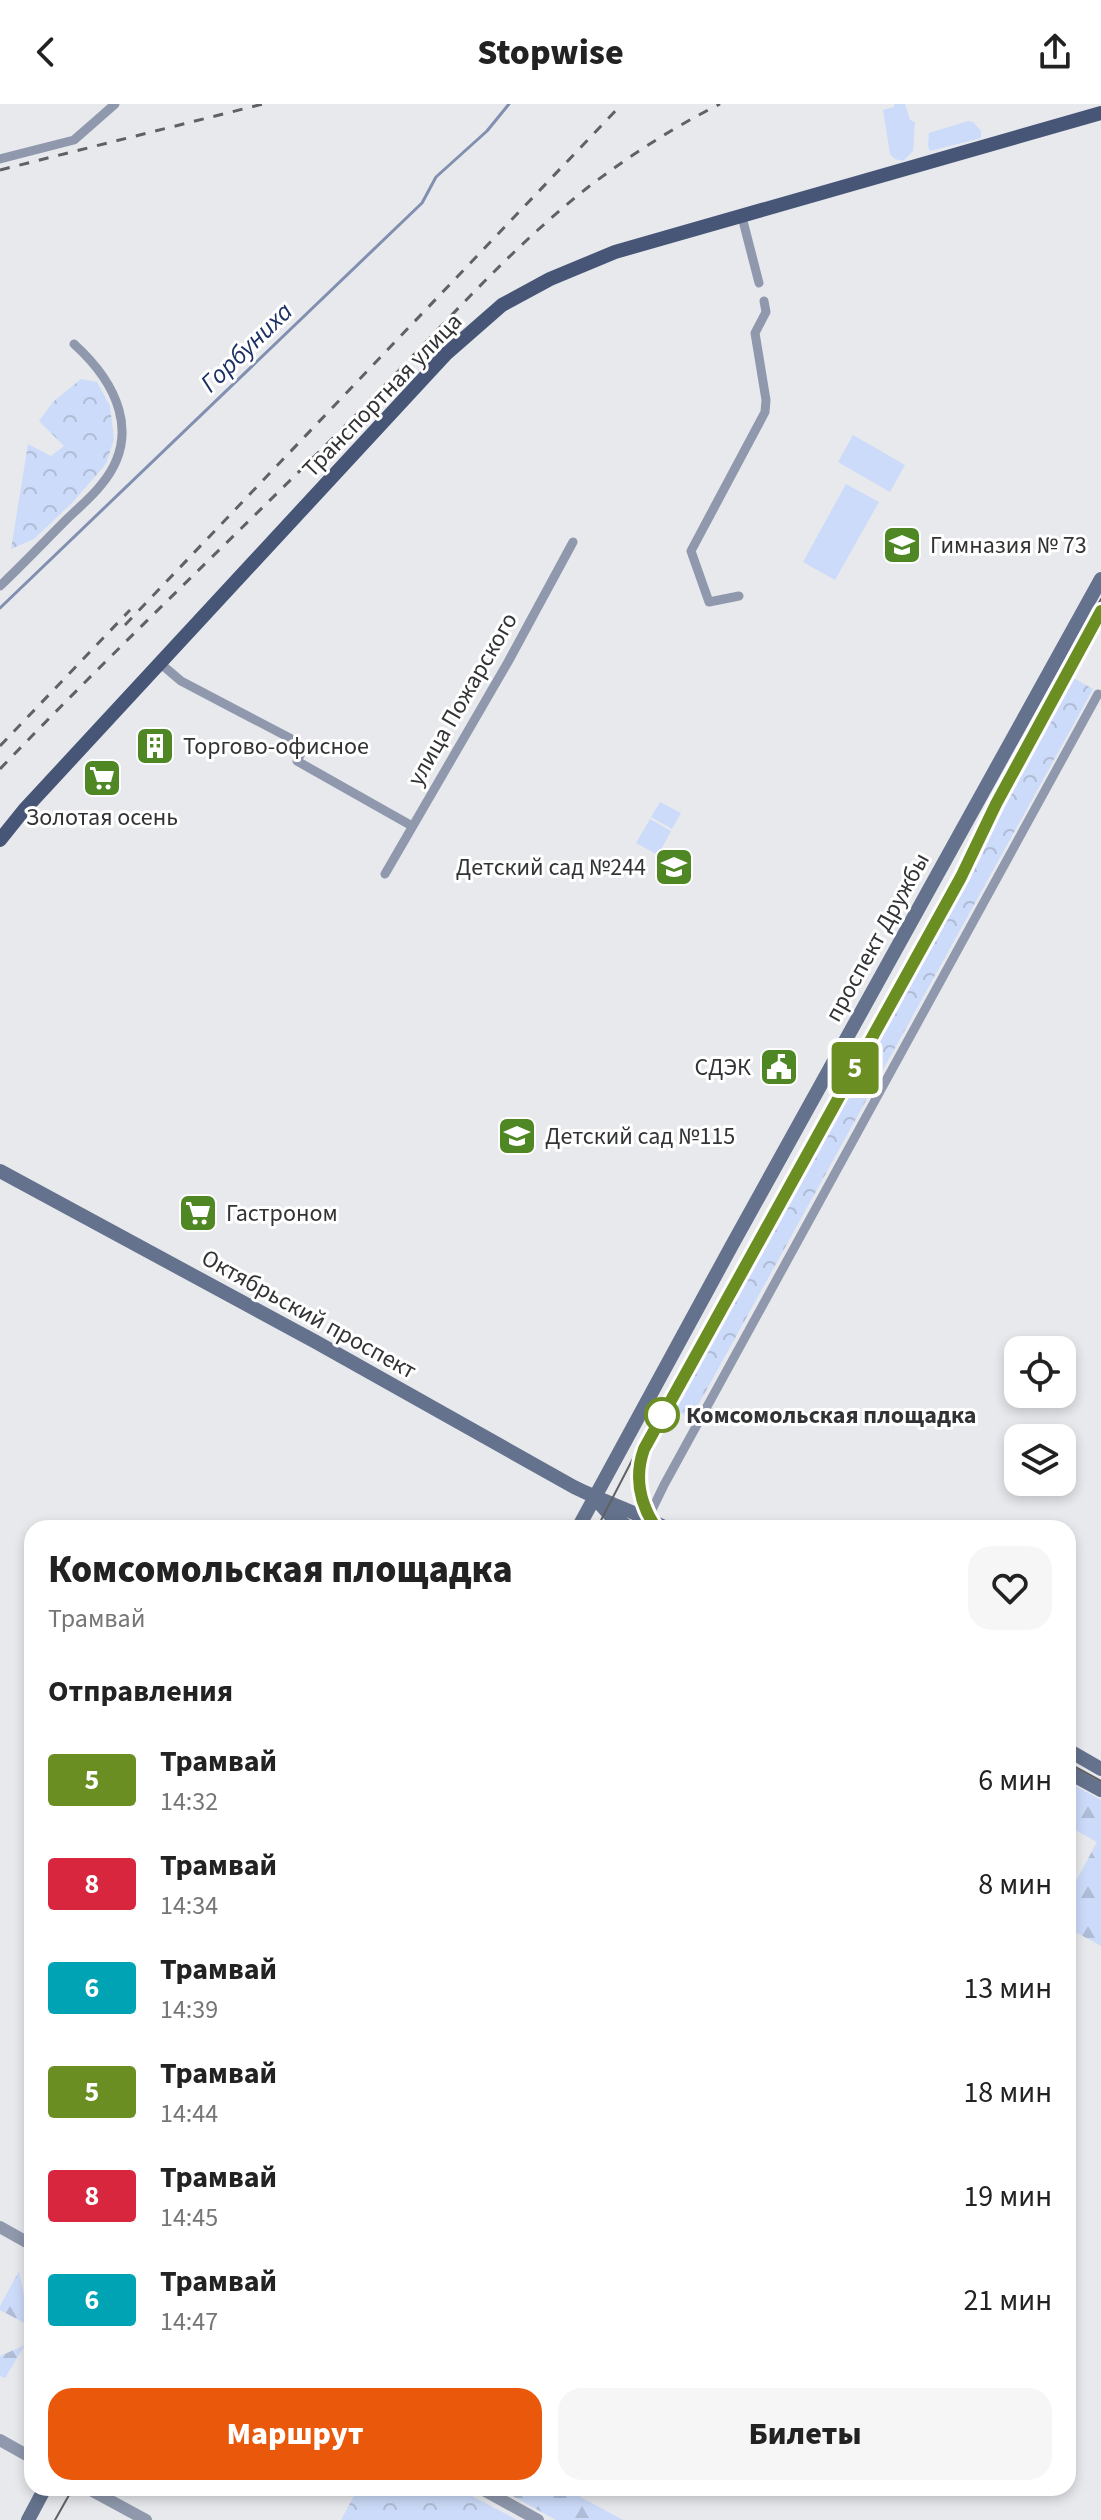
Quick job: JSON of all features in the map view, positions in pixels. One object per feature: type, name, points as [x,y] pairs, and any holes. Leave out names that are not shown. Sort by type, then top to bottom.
[{"type":"main road","name":"Транспортная улица","points":[[0,840],[24,810],[446,354],[502,305],[550,279],[615,252],[1101,113]]},
{"type":"main road","name":"проспект Дружбы","points":[[583,1520],[723,1260],[1101,579]]},
{"type":"main road","name":"Октябрьский проспект","points":[[0,1171],[291,1328],[595,1498],[652,1520]]},
{"type":"main road","name":"Октябрьский проспект","points":[[595,1498],[618,1520]]},
{"type":"main road","points":[[1076,1755],[1101,1769]]},
{"type":"main road","points":[[1076,1776],[1101,1790]]},
{"type":"main road","points":[[28,2520],[41,2496]]},
{"type":"street","points":[[0,159],[74,140],[115,104]]},
{"type":"street","points":[[742,217],[759,283]]},
{"type":"street","points":[[739,596],[709,602],[691,551],[765,412],[766,400],[755,333],[766,312],[764,301]]},
{"type":"street","points":[[0,586],[103,483],[121,442],[116,397],[102,374],[74,344]]},
{"type":"street","name":"улица Пожарского","points":[[385,874],[508,662],[573,542]]},
{"type":"street","points":[[161,664],[181,681],[305,746],[297,761],[412,826]]},
{"type":"street","points":[[648,1518],[1098,694]]},
{"type":"street","points":[[0,2227],[24,2240]]},
{"type":"street","points":[[0,2440],[24,2454]]},
{"type":"street","points":[[102,2496],[146,2520]]},
{"type":"street","points":[[494,2496],[538,2520]]},
{"type":"green space","points":[[894,104],[905,104],[910,120],[915,122],[913,151],[903,161],[890,154],[883,110],[894,107]]},
{"type":"green space","points":[[968,121],[981,131],[981,138],[930,151],[929,133]]},
{"type":"green space","points":[[81,379],[97,382],[110,406],[114,439],[106,464],[71,504],[34,539],[11,549],[28,444],[51,456],[64,446],[39,421],[53,402]]},
{"type":"green space","points":[[853,435],[905,465],[890,492],[838,462]]},
{"type":"green space","points":[[846,484],[879,502],[835,580],[803,562]]},
{"type":"green space","points":[[1072,677],[1093,689],[691,1418],[663,1405]]},
{"type":"green space","points":[[660,802],[681,813],[672,829],[651,817]]},
{"type":"green space","points":[[650,819],[671,831],[658,855],[636,843]]},
{"type":"green space","points":[[1076,1786],[1101,1800],[1101,1946],[1076,1932],[1076,1881],[1097,1842],[1076,1830]]},
{"type":"green space","points":[[19,2271],[24,2296],[24,2323],[0,2310]]},
{"type":"green space","points":[[24,2345],[5,2378],[0,2376],[0,2356]]},
{"type":"green space","points":[[354,2496],[472,2496],[517,2520],[341,2520]]},
{"type":"green space","points":[[512,2496],[579,2496],[623,2520],[556,2520]]},
{"type":"waterway","name":"Горбуниха","points":[[0,608],[422,203],[436,177],[487,131],[509,104]]},
{"type":"tram line","points":[[601,1520],[657,1412],[956,875],[991,801],[1101,599]]},
{"type":"tram line","name":"5","points":[[651,1520],[644,1506],[638,1480],[638,1466],[644,1449],[961,877],[996,804],[1101,611]]},
{"type":"tram line","points":[[635,1461],[638,1496],[648,1520]]},
{"type":"tram line","points":[[1076,1767],[1101,1781]]},
{"type":"tram line","points":[[55,2520],[68,2496]]},
{"type":"railway","points":[[0,170],[263,104]]},
{"type":"railway","points":[[125,625],[622,104]]},
{"type":"railway","points":[[0,769],[524,243],[587,188],[619,165],[720,104]]},
{"type":"railway","points":[[0,746],[130,610]]},
{"type":"place","name":"Гимназия № 73","points":[[902,545]]},
{"type":"place","name":"Торгово-офисное","points":[[155,746]]},
{"type":"place","name":"Золотая осень","points":[[102,778]]},
{"type":"place","name":"Детский сад №244","points":[[674,867]]},
{"type":"place","name":"СДЭК","points":[[779,1067]]},
{"type":"place","name":"Детский сад №115","points":[[517,1136]]},
{"type":"place","name":"Гастроном","points":[[198,1213]]},
{"type":"place","name":"Комсомольская площадка","points":[[662,1415]]}]
